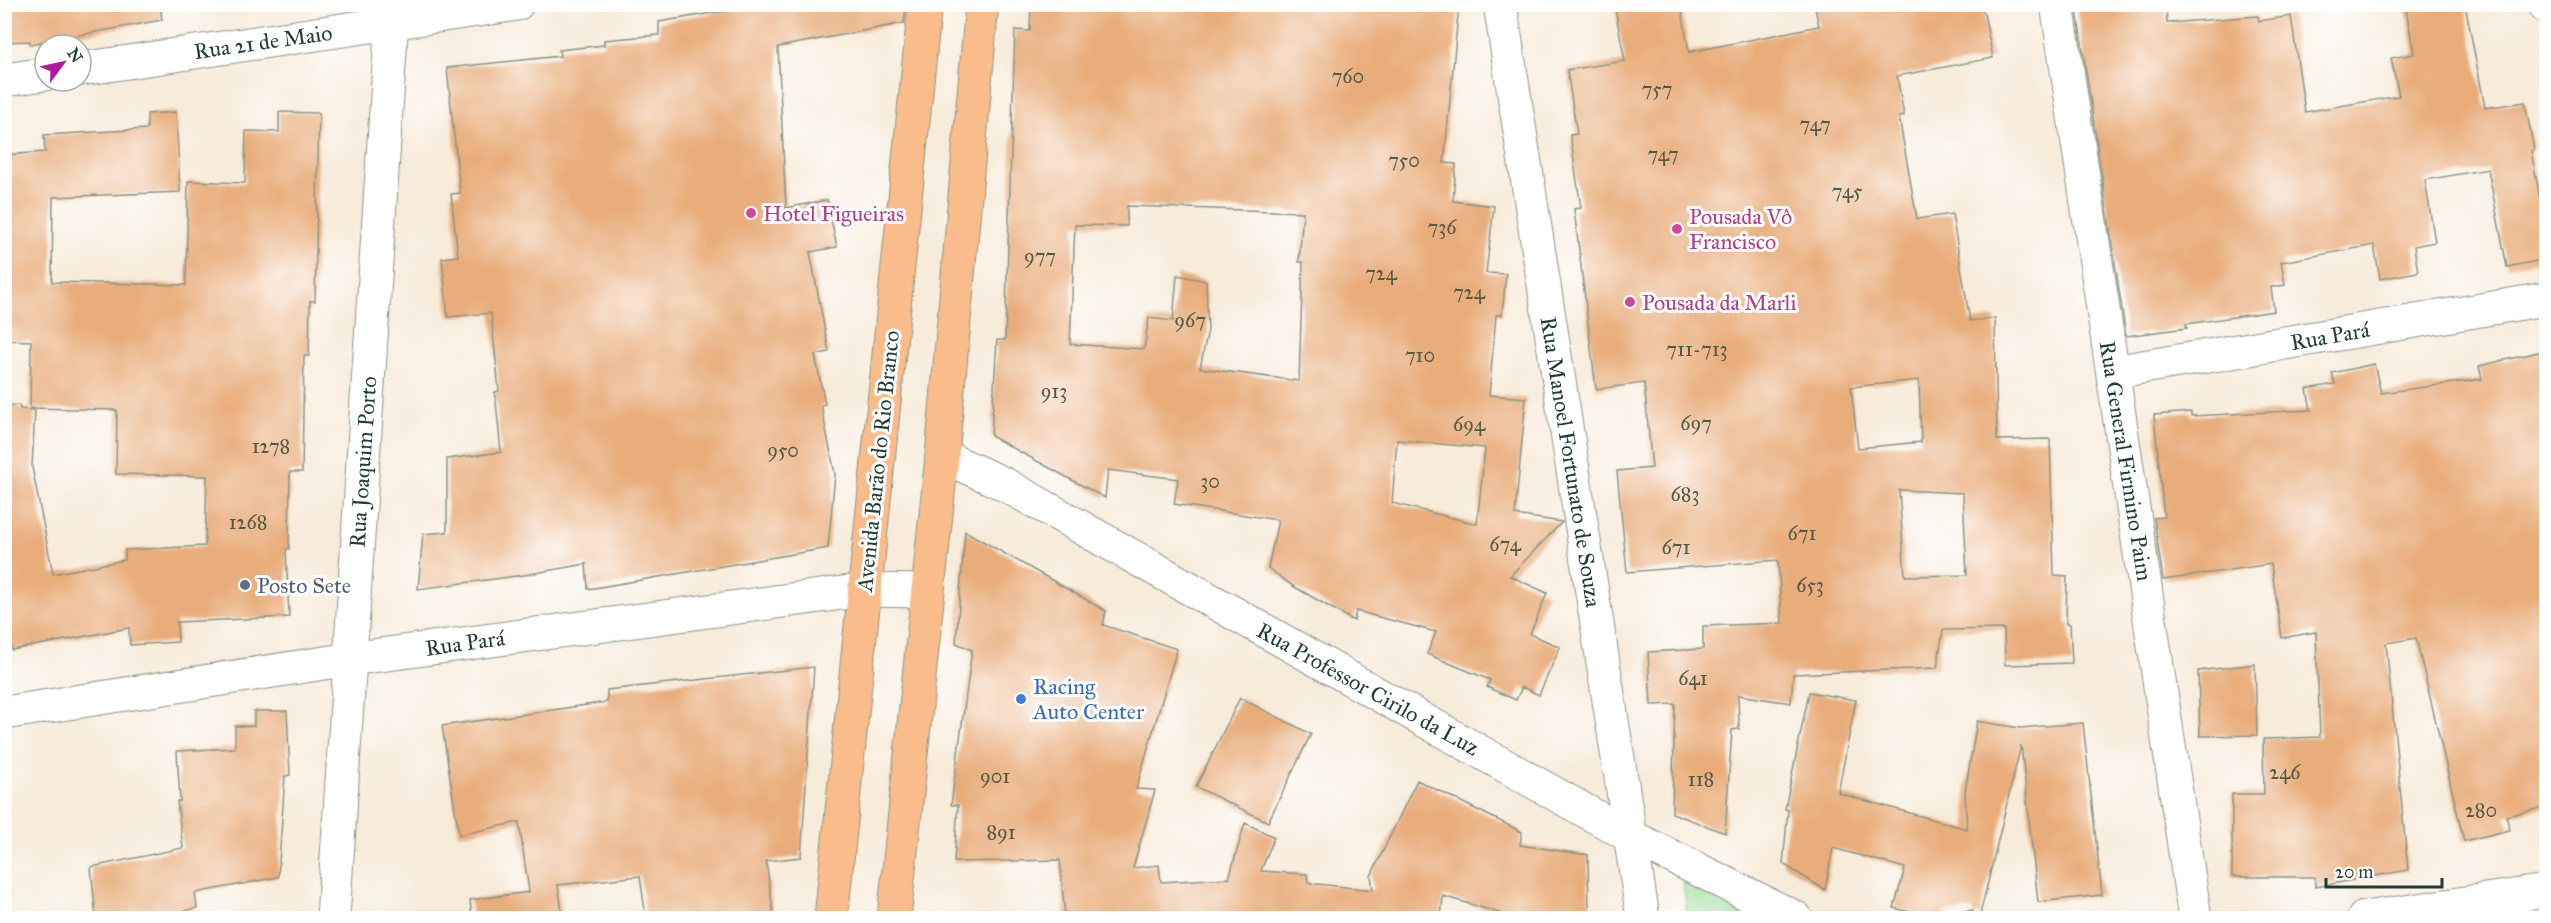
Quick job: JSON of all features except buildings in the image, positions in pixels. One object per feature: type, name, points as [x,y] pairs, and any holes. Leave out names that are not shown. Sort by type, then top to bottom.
[{"type":"main road","name":"Avenida Barão do Rio Branco","points":[[831,918],[925,4]]},
{"type":"main road","points":[[894,918],[942,456],[982,4]]},
{"type":"street","name":"Rua 21 de Maio","points":[[93,67],[393,14],[517,4]]},
{"type":"street","name":"Rua Manoel Fortunato de Souza","points":[[1500,4],[1643,918]]},
{"type":"street","name":"Rua General Firmino Paim","points":[[2057,4],[2195,918]]},
{"type":"street","name":"Rua Joaquim Porto","points":[[333,918],[393,14]]},
{"type":"street","points":[[4,80],[33,76]]},
{"type":"street","name":"Rua Pará","points":[[2113,372],[2547,299]]},
{"type":"street","name":"Rua Professor Cirilo da Luz","points":[[942,456],[1004,484],[1630,836],[1796,918]]},
{"type":"street","name":"Rua Pará","points":[[4,712],[350,659],[865,590],[927,591]]},
{"type":"street","points":[[2364,918],[2547,891]]},
{"type":"green space","points":[[1683,882],[1752,918],[1688,918]]},
{"type":"place","name":"Hotel Figueiras","points":[[751,213]]},
{"type":"place","name":"Pousada Vô Francisco","points":[[1677,229]]},
{"type":"place","name":"Pousada da Marli","points":[[1630,302]]},
{"type":"place","name":"Posto Sete","points":[[245,585]]},
{"type":"place","name":"Racing Auto Center","points":[[1021,699]]}]
